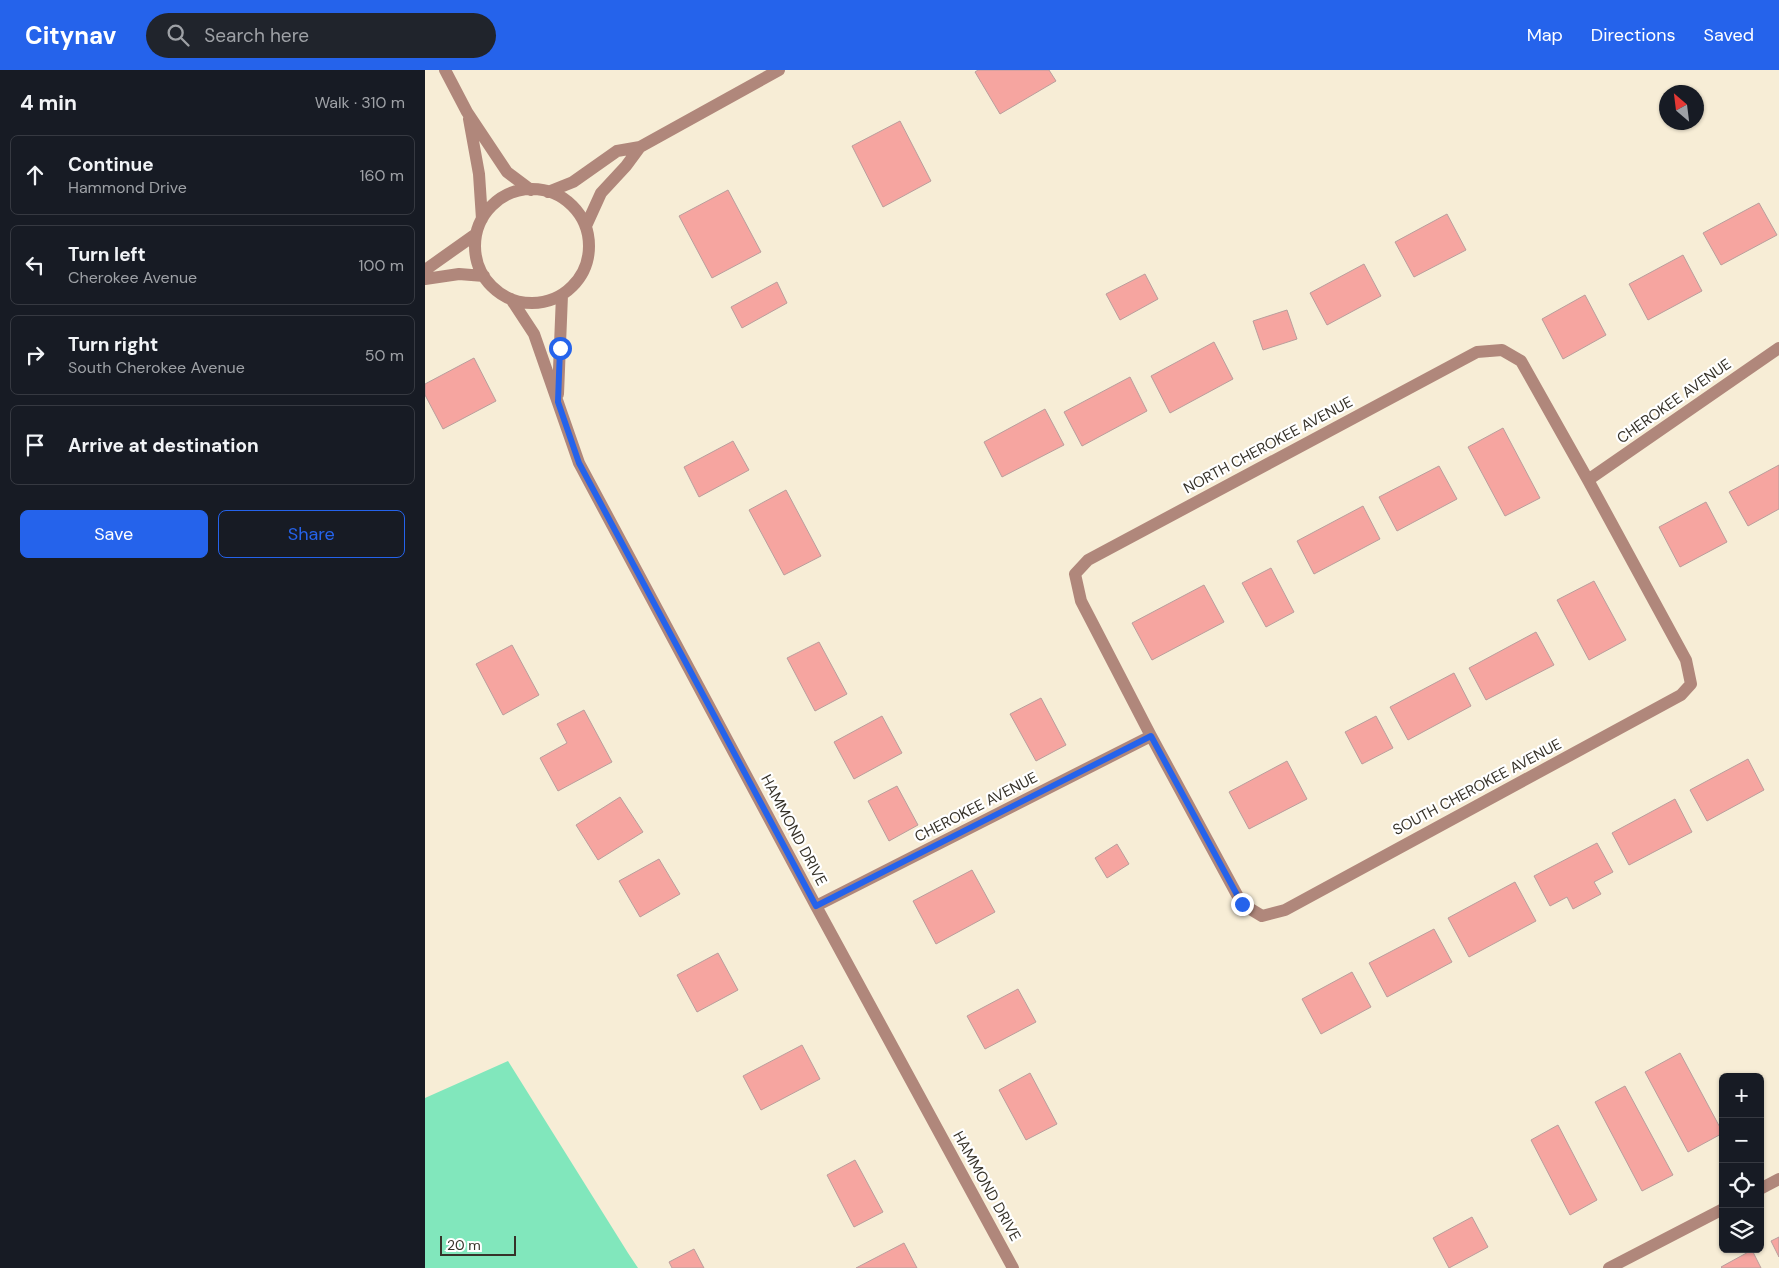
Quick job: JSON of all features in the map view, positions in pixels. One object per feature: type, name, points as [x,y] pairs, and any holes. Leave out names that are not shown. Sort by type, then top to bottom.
[{"type":"street","points":[[445,70],[467,112],[507,172],[531,190]]},
{"type":"street","points":[[548,192],[573,182],[617,151],[640,147],[779,70]]},
{"type":"street","points":[[467,112],[479,174],[482,218],[475,250],[478,266],[484,276],[497,291],[511,300],[527,303],[543,302],[562,295],[576,282],[586,265],[589,246],[585,226],[575,209],[561,197],[548,192],[523,190],[505,196],[492,206],[482,218]]},
{"type":"street","points":[[585,226],[601,193],[627,166],[640,147]]},
{"type":"street","points":[[425,270],[477,234]]},
{"type":"street","points":[[425,279],[459,274],[484,276]]},
{"type":"street","name":"HAMMOND DRIVE","points":[[558,402],[562,295]]},
{"type":"street","name":"HAMMOND DRIVE","points":[[511,300],[534,334],[579,463],[816,906],[1013,1268]]},
{"type":"street","name":"CHEROKEE AVENUE","points":[[1588,480],[1779,348]]},
{"type":"street","name":"NORTH CHEROKEE AVENUE","points":[[1151,736],[1081,601],[1075,574],[1088,560],[1477,352],[1502,350],[1521,361],[1588,480]]},
{"type":"street","name":"SOUTH CHEROKEE AVENUE","points":[[1151,736],[1242,904],[1263,916],[1285,910],[1681,695],[1691,684],[1686,660],[1588,480]]},
{"type":"street","name":"CHEROKEE AVENUE","points":[[816,906],[1151,736]]},
{"type":"street","points":[[1764,1187],[1779,1179]]},
{"type":"street","points":[[1609,1268],[1719,1211]]},
{"type":"green space","points":[[508,1061],[638,1268],[425,1268],[425,1098]]},
{"type":"building","points":[[978,70],[1049,70],[1056,81],[1000,114],[975,72]]},
{"type":"building","points":[[900,121],[931,181],[883,207],[852,146]]},
{"type":"building","points":[[728,190],[761,252],[712,278],[679,216]]},
{"type":"building","points":[[1759,203],[1777,235],[1721,265],[1703,233]]},
{"type":"building","points":[[1447,214],[1466,250],[1414,277],[1395,242]]},
{"type":"building","points":[[1683,255],[1702,291],[1648,320],[1629,284]]},
{"type":"building","points":[[1364,264],[1381,296],[1327,325],[1310,293]]},
{"type":"building","points":[[1145,274],[1158,299],[1120,320],[1106,294]]},
{"type":"building","points":[[777,282],[787,303],[742,328],[731,307]]},
{"type":"building","points":[[1585,295],[1606,335],[1563,359],[1542,319]]},
{"type":"building","points":[[1287,310],[1297,339],[1263,350],[1253,321]]},
{"type":"building","points":[[1214,342],[1233,379],[1170,413],[1151,376]]},
{"type":"building","points":[[474,358],[496,401],[443,429],[425,395],[425,384]]},
{"type":"building","points":[[1130,377],[1147,411],[1082,446],[1064,412]]},
{"type":"building","points":[[1045,409],[1064,445],[1002,477],[984,442]]},
{"type":"building","points":[[1503,428],[1540,498],[1505,516],[1468,447]]},
{"type":"building","points":[[733,441],[749,470],[699,497],[684,467]]},
{"type":"building","points":[[1779,465],[1779,509],[1748,526],[1729,492]]},
{"type":"building","points":[[1439,466],[1457,499],[1397,531],[1379,497]]},
{"type":"building","points":[[786,490],[821,556],[784,575],[749,510]]},
{"type":"building","points":[[1706,502],[1727,542],[1680,567],[1659,527]]},
{"type":"building","points":[[1363,506],[1380,539],[1314,574],[1297,541]]},
{"type":"building","points":[[1271,568],[1294,612],[1266,627],[1242,583]]},
{"type":"building","points":[[1594,581],[1626,640],[1589,660],[1557,600]]},
{"type":"building","points":[[1204,585],[1224,622],[1152,660],[1132,623]]},
{"type":"building","points":[[1536,632],[1554,665],[1486,700],[1469,668]]},
{"type":"building","points":[[819,642],[847,694],[815,711],[787,658]]},
{"type":"building","points":[[512,645],[539,695],[503,715],[476,664]]},
{"type":"building","points":[[1454,673],[1471,706],[1408,740],[1390,707]]},
{"type":"building","points":[[1041,698],[1066,745],[1036,761],[1010,714]]},
{"type":"building","points":[[584,710],[612,762],[558,791],[540,758],[567,743],[557,724]]},
{"type":"building","points":[[882,716],[902,753],[854,779],[834,742]]},
{"type":"building","points":[[1376,716],[1393,748],[1362,764],[1345,732]]},
{"type":"building","points":[[1748,759],[1764,790],[1707,821],[1690,790]]},
{"type":"building","points":[[1287,761],[1307,799],[1249,829],[1229,792]]},
{"type":"building","points":[[897,786],[918,825],[889,841],[868,801]]},
{"type":"building","points":[[620,797],[643,832],[598,860],[576,825]]},
{"type":"building","points":[[1675,799],[1692,832],[1629,865],[1612,833]]},
{"type":"building","points":[[1597,843],[1613,872],[1594,882],[1601,894],[1573,909],[1567,897],[1550,906],[1534,876]]},
{"type":"building","points":[[1117,844],[1129,864],[1107,878],[1095,858]]},
{"type":"building","points":[[659,859],[680,894],[640,917],[619,881]]},
{"type":"building","points":[[972,870],[995,912],[936,944],[913,901]]},
{"type":"building","points":[[1515,882],[1536,921],[1469,957],[1448,918]]},
{"type":"building","points":[[1434,929],[1452,962],[1387,997],[1369,963]]},
{"type":"building","points":[[718,953],[738,990],[697,1012],[677,975]]},
{"type":"building","points":[[1352,972],[1371,1007],[1321,1034],[1302,999]]},
{"type":"building","points":[[1018,989],[1036,1022],[985,1049],[967,1016]]},
{"type":"building","points":[[802,1045],[820,1079],[761,1110],[743,1076]]},
{"type":"building","points":[[1680,1053],[1719,1126],[1719,1135],[1688,1152],[1645,1072]]},
{"type":"building","points":[[1030,1073],[1057,1124],[1026,1140],[999,1090]]},
{"type":"building","points":[[1625,1086],[1673,1175],[1642,1191],[1595,1102]]},
{"type":"building","points":[[1558,1125],[1597,1200],[1570,1215],[1531,1140]]},
{"type":"building","points":[[855,1160],[883,1212],[854,1227],[827,1175]]},
{"type":"building","points":[[1472,1217],[1488,1247],[1449,1268],[1433,1238]]},
{"type":"building","points":[[1779,1237],[1779,1257],[1771,1241]]},
{"type":"building","points":[[904,1243],[917,1268],[856,1268]]},
{"type":"building","points":[[694,1249],[704,1268],[672,1268],[669,1262]]},
{"type":"building","points":[[1747,1253],[1754,1253],[1761,1268],[1722,1268]]},
{"type":"route","points":[[560,348],[558,402],[579,463],[816,906],[1151,736],[1242,904]]}]
